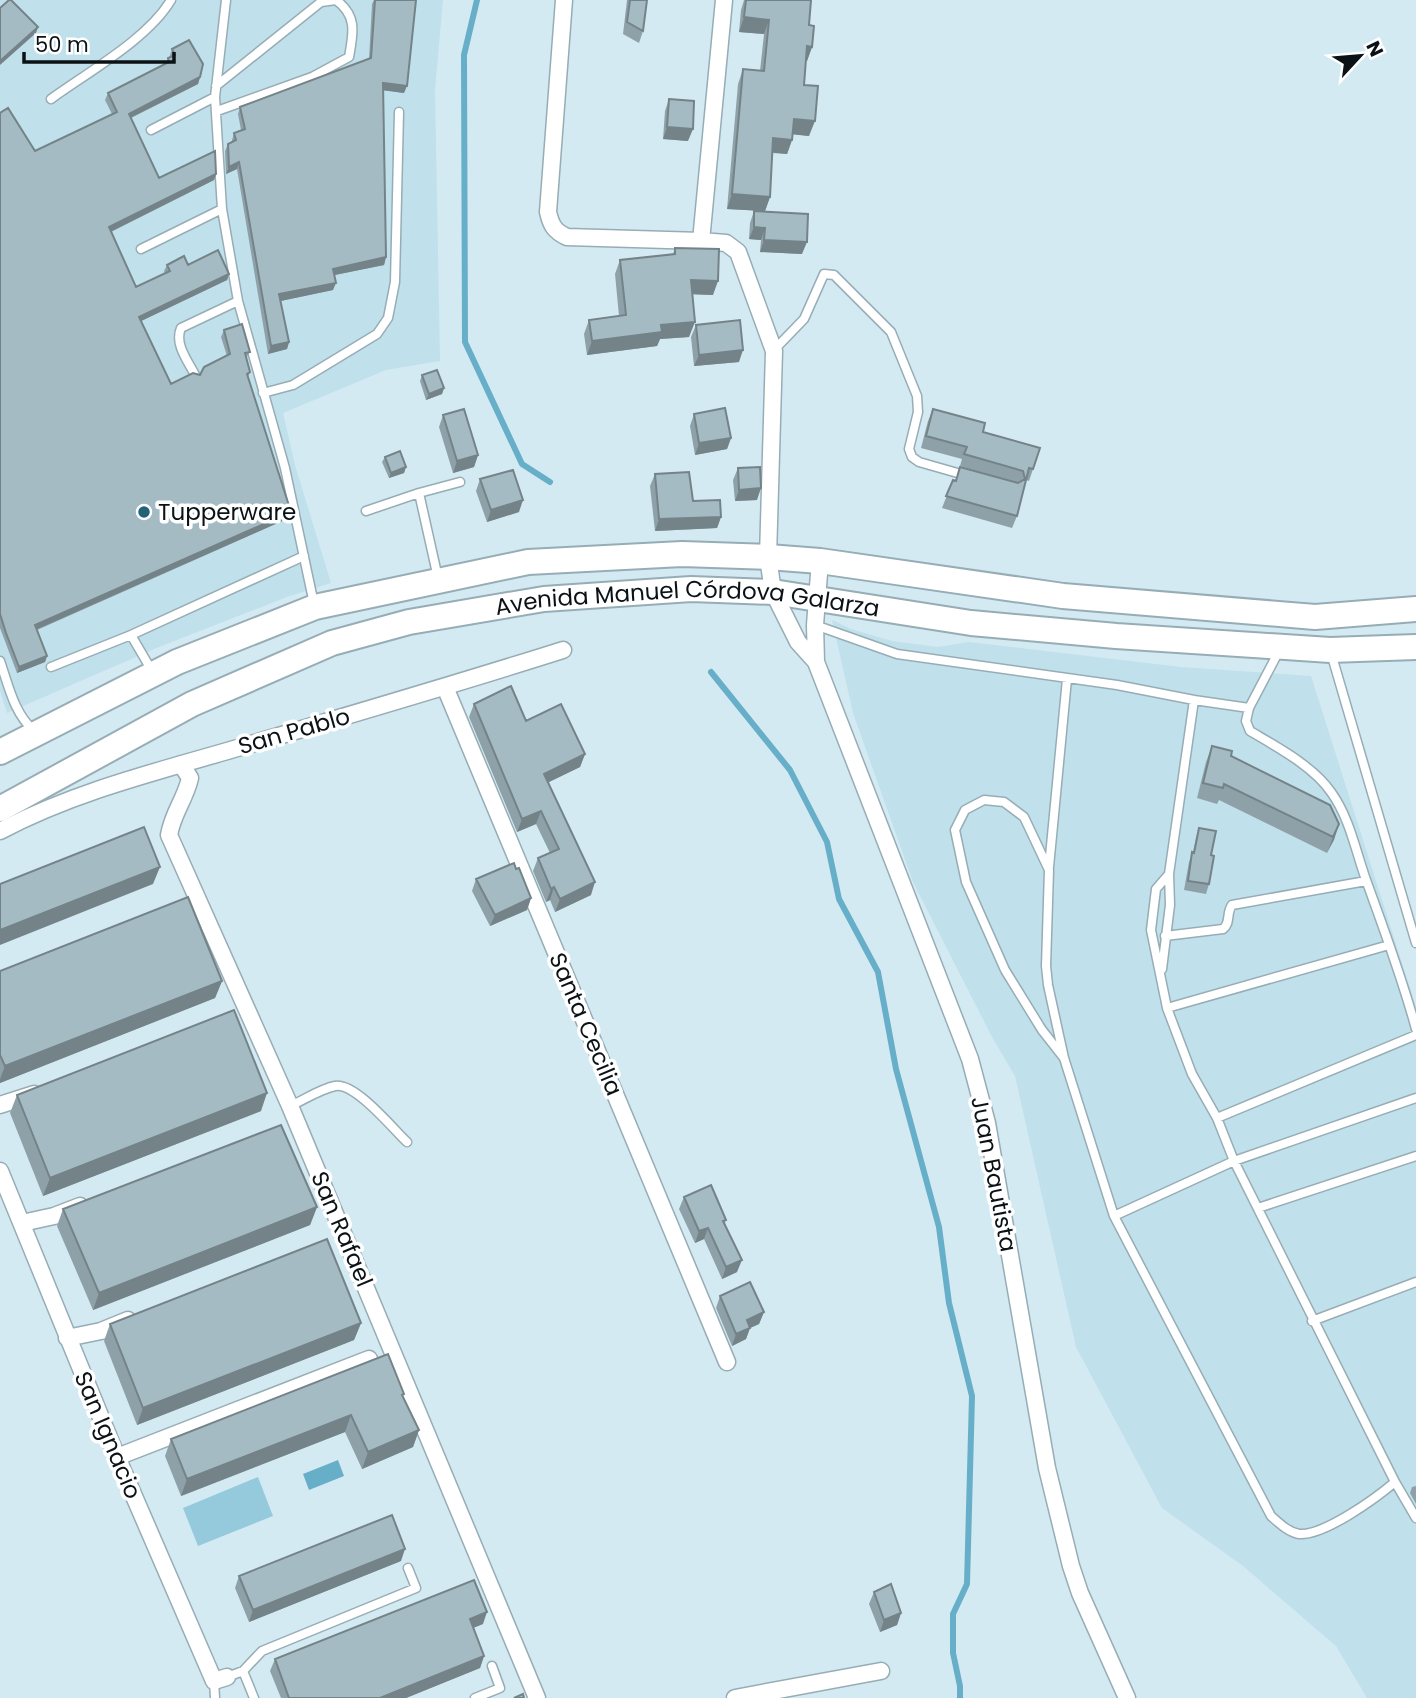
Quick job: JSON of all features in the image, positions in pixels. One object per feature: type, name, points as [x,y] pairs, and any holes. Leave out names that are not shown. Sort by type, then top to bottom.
[{"type":"main road","name":"Avenida Manuel Córdova Galarza","points":[[16,741],[177,662],[315,607],[528,562],[682,554],[768,557],[820,561],[1063,596],[1315,617],[1416,609]]},
{"type":"main road","name":"Avenida Manuel Córdova Galarza","points":[[8,807],[192,704],[332,643],[409,622],[544,599],[691,589],[773,592],[971,623],[1116,636],[1330,650],[1416,647]]},
{"type":"street","points":[[564,0],[548,212],[551,225],[558,233],[567,237],[726,243],[738,252],[774,351]]},
{"type":"street","points":[[701,241],[724,0]]},
{"type":"street","name":"Juan Bautista","points":[[774,351],[768,557],[773,592],[798,642],[816,662],[965,1046],[981,1094],[1047,1468],[1059,1521],[1080,1593],[1127,1698]]},
{"type":"street","name":"Juan Bautista","points":[[816,662],[820,561]]},
{"type":"street","name":"San Pablo","points":[[0,831],[8,807],[181,764],[562,650]]},
{"type":"street","name":"Santa Cecilia","points":[[445,687],[727,1362]]},
{"type":"street","name":"San Rafael","points":[[181,764],[190,778],[187,793],[174,813],[169,835],[290,1106],[537,1698]]},
{"type":"street","points":[[0,1105],[45,1089]]},
{"type":"street","name":"San Ignacio","points":[[0,1171],[117,1457],[221,1679]]},
{"type":"street","points":[[22,1223],[54,1216],[92,1201]]},
{"type":"street","points":[[67,1338],[101,1331],[138,1317]]},
{"type":"street","points":[[117,1457],[369,1359]]},
{"type":"street","points":[[735,1698],[881,1671]]},
{"type":"lane","points":[[51,99],[143,33],[164,13],[171,0]]},
{"type":"lane","points":[[226,0],[215,97],[222,209],[239,301],[285,468],[315,607]]},
{"type":"lane","points":[[216,86],[321,2],[337,0],[345,7],[354,28],[349,57],[312,76],[217,111]]},
{"type":"lane","points":[[151,130],[215,97]]},
{"type":"lane","points":[[263,393],[293,385],[377,334],[388,318],[395,282],[399,112]]},
{"type":"lane","points":[[141,249],[222,209]]},
{"type":"lane","points":[[774,351],[804,319],[824,274],[834,275],[891,332],[917,396],[918,412],[909,449],[912,457],[919,462],[979,478]]},
{"type":"lane","points":[[195,375],[179,344],[178,335],[181,328],[239,301]]},
{"type":"lane","points":[[366,512],[460,482]]},
{"type":"lane","points":[[419,493],[438,581]]},
{"type":"lane","points":[[51,667],[131,635],[304,556]]},
{"type":"lane","points":[[816,625],[897,653],[1117,685],[1249,708]]},
{"type":"lane","points":[[131,635],[154,673]]},
{"type":"lane","points":[[1281,647],[1249,708],[1246,721],[1250,731],[1313,773],[1331,791],[1348,824],[1416,1029]]},
{"type":"lane","points":[[1330,650],[1416,943]]},
{"type":"lane","points":[[0,661],[22,720],[16,741]]},
{"type":"lane","points":[[1068,679],[1049,870],[1046,966],[1064,1058],[1114,1216],[1276,1521],[1298,1534],[1312,1532],[1369,1503],[1395,1482]]},
{"type":"lane","points":[[1162,974],[1170,905],[1169,874],[1194,700]]},
{"type":"lane","points":[[1049,870],[1024,817],[1004,802],[984,800],[965,810],[955,830],[966,882],[1004,970],[1042,1030],[1064,1058]]},
{"type":"lane","points":[[1169,874],[1156,889],[1151,913],[1153,942],[1162,974],[1167,1008],[1192,1074],[1217,1118],[1234,1161],[1312,1321],[1416,1518]]},
{"type":"lane","points":[[1165,936],[1223,929],[1228,924],[1228,910],[1232,905],[1366,881]]},
{"type":"lane","points":[[1167,1008],[1389,945]]},
{"type":"lane","points":[[1217,1118],[1416,1035]]},
{"type":"lane","points":[[290,1106],[337,1085],[367,1103],[407,1142]]},
{"type":"lane","points":[[1114,1216],[1234,1161],[1416,1098]]},
{"type":"lane","points":[[1258,1208],[1416,1156]]},
{"type":"lane","points":[[1312,1321],[1416,1282]]},
{"type":"lane","points":[[221,1679],[243,1671],[262,1651],[416,1588],[408,1569]]},
{"type":"lane","points":[[475,1698],[500,1688],[492,1666]]},
{"type":"lane","points":[[243,1671],[254,1698]]},
{"type":"lane","name":"San Ignacio","points":[[215,1698],[221,1679]]},
{"type":"shaded area","name":"Tupperware","points":[[0,0],[443,0],[435,90],[440,361],[386,370],[283,413],[295,465],[331,583],[287,597],[159,647],[7,713],[0,691]]},
{"type":"shaded area","points":[[832,620],[851,629],[892,641],[938,647],[969,642],[1181,667],[1311,676],[1416,1007],[1416,1698],[1367,1698],[1336,1646],[1243,1566],[1162,1508],[1076,1347],[1015,1076],[992,1037],[913,882],[853,713]]},
{"type":"shaded area","points":[[338,1460],[344,1476],[309,1490],[303,1474]]},
{"type":"shaded area","points":[[258,1477],[273,1516],[198,1546],[183,1508]]},
{"type":"building","points":[[9,0],[38,27],[0,61],[0,8]]},
{"type":"building","points":[[375,0],[416,0],[407,86],[383,83],[386,257],[333,269],[336,283],[279,294],[289,342],[271,346],[239,162],[229,167],[228,144],[236,140],[234,133],[245,129],[240,107],[371,58]]},
{"type":"building","points":[[630,0],[647,0],[643,31],[627,22]]},
{"type":"building","points":[[746,0],[811,0],[809,25],[814,26],[812,47],[807,46],[804,85],[818,86],[815,121],[794,119],[792,140],[773,138],[770,197],[732,194],[743,69],[764,71],[769,20],[744,17]]},
{"type":"building","points":[[189,40],[203,64],[200,77],[129,114],[159,178],[215,151],[216,174],[109,227],[136,287],[170,271],[167,265],[184,256],[188,265],[218,250],[229,274],[139,317],[171,384],[193,373],[200,375],[204,367],[230,354],[224,330],[242,324],[250,352],[245,353],[250,372],[247,374],[291,512],[35,625],[47,656],[19,667],[0,614],[0,113],[8,108],[35,151],[117,112],[108,93],[169,62],[168,58],[175,55],[172,49]]},
{"type":"building","points":[[669,99],[694,101],[693,129],[667,127]]},
{"type":"building","points":[[754,211],[808,214],[807,242],[764,240],[765,228],[754,227]]},
{"type":"building","points":[[675,248],[719,249],[718,281],[691,280],[695,322],[661,325],[662,332],[592,341],[589,320],[626,315],[620,260],[675,254]]},
{"type":"building","points":[[740,320],[743,350],[699,355],[696,325]]},
{"type":"building","points":[[437,370],[444,388],[429,394],[422,375]]},
{"type":"building","points":[[725,408],[731,438],[699,443],[694,414]]},
{"type":"building","points":[[464,409],[478,455],[457,461],[443,415]]},
{"type":"building","points":[[933,409],[985,423],[983,432],[1040,448],[1033,469],[1029,468],[1017,516],[946,496],[953,480],[956,481],[960,467],[1018,483],[1025,479],[1023,471],[964,454],[967,447],[926,436]]},
{"type":"building","points":[[400,451],[406,467],[391,473],[385,457]]},
{"type":"building","points":[[760,467],[761,488],[739,490],[738,468]]},
{"type":"building","points":[[513,470],[523,500],[491,510],[480,479]]},
{"type":"building","points":[[689,472],[693,501],[720,500],[721,517],[659,519],[655,474]]},
{"type":"building","points":[[511,686],[526,721],[561,704],[585,754],[544,774],[595,882],[560,899],[554,887],[551,889],[538,858],[559,849],[541,811],[522,819],[474,704]]},
{"type":"building","points":[[1212,746],[1232,751],[1231,756],[1330,805],[1339,824],[1333,837],[1224,784],[1223,788],[1203,783]]},
{"type":"building","points":[[144,827],[160,867],[0,930],[0,884]]},
{"type":"building","points":[[1199,828],[1216,831],[1209,884],[1188,881]]},
{"type":"building","points":[[514,863],[516,869],[519,868],[531,898],[495,915],[476,879]]},
{"type":"building","points":[[188,897],[222,981],[5,1066],[0,1055],[0,971]]},
{"type":"building","points":[[234,1010],[267,1093],[50,1178],[17,1095]]},
{"type":"building","points":[[281,1125],[317,1207],[99,1293],[63,1209]]},
{"type":"building","points":[[711,1185],[726,1220],[723,1221],[742,1260],[726,1267],[708,1228],[699,1231],[684,1197]]},
{"type":"building","points":[[327,1239],[361,1323],[143,1408],[110,1324]]},
{"type":"building","points":[[750,1282],[764,1312],[747,1320],[750,1328],[736,1334],[720,1296]]},
{"type":"building","points":[[388,1354],[404,1394],[402,1395],[419,1430],[368,1452],[351,1415],[187,1479],[171,1439]]},
{"type":"building","points":[[392,1515],[405,1549],[253,1610],[239,1576]]},
{"type":"building","points":[[474,1580],[487,1612],[470,1619],[484,1656],[380,1698],[289,1698],[275,1659]]},
{"type":"building","points":[[891,1584],[901,1613],[884,1620],[874,1592]]},
{"type":"waterway","points":[[477,0],[464,55],[465,342],[522,464],[550,482]]},
{"type":"waterway","points":[[711,672],[790,770],[827,842],[839,899],[878,972],[896,1069],[939,1227],[949,1303],[972,1396],[967,1584],[953,1614],[953,1653],[960,1698]]},
{"type":"place","name":"Tupperware","points":[[144,512]]}]
